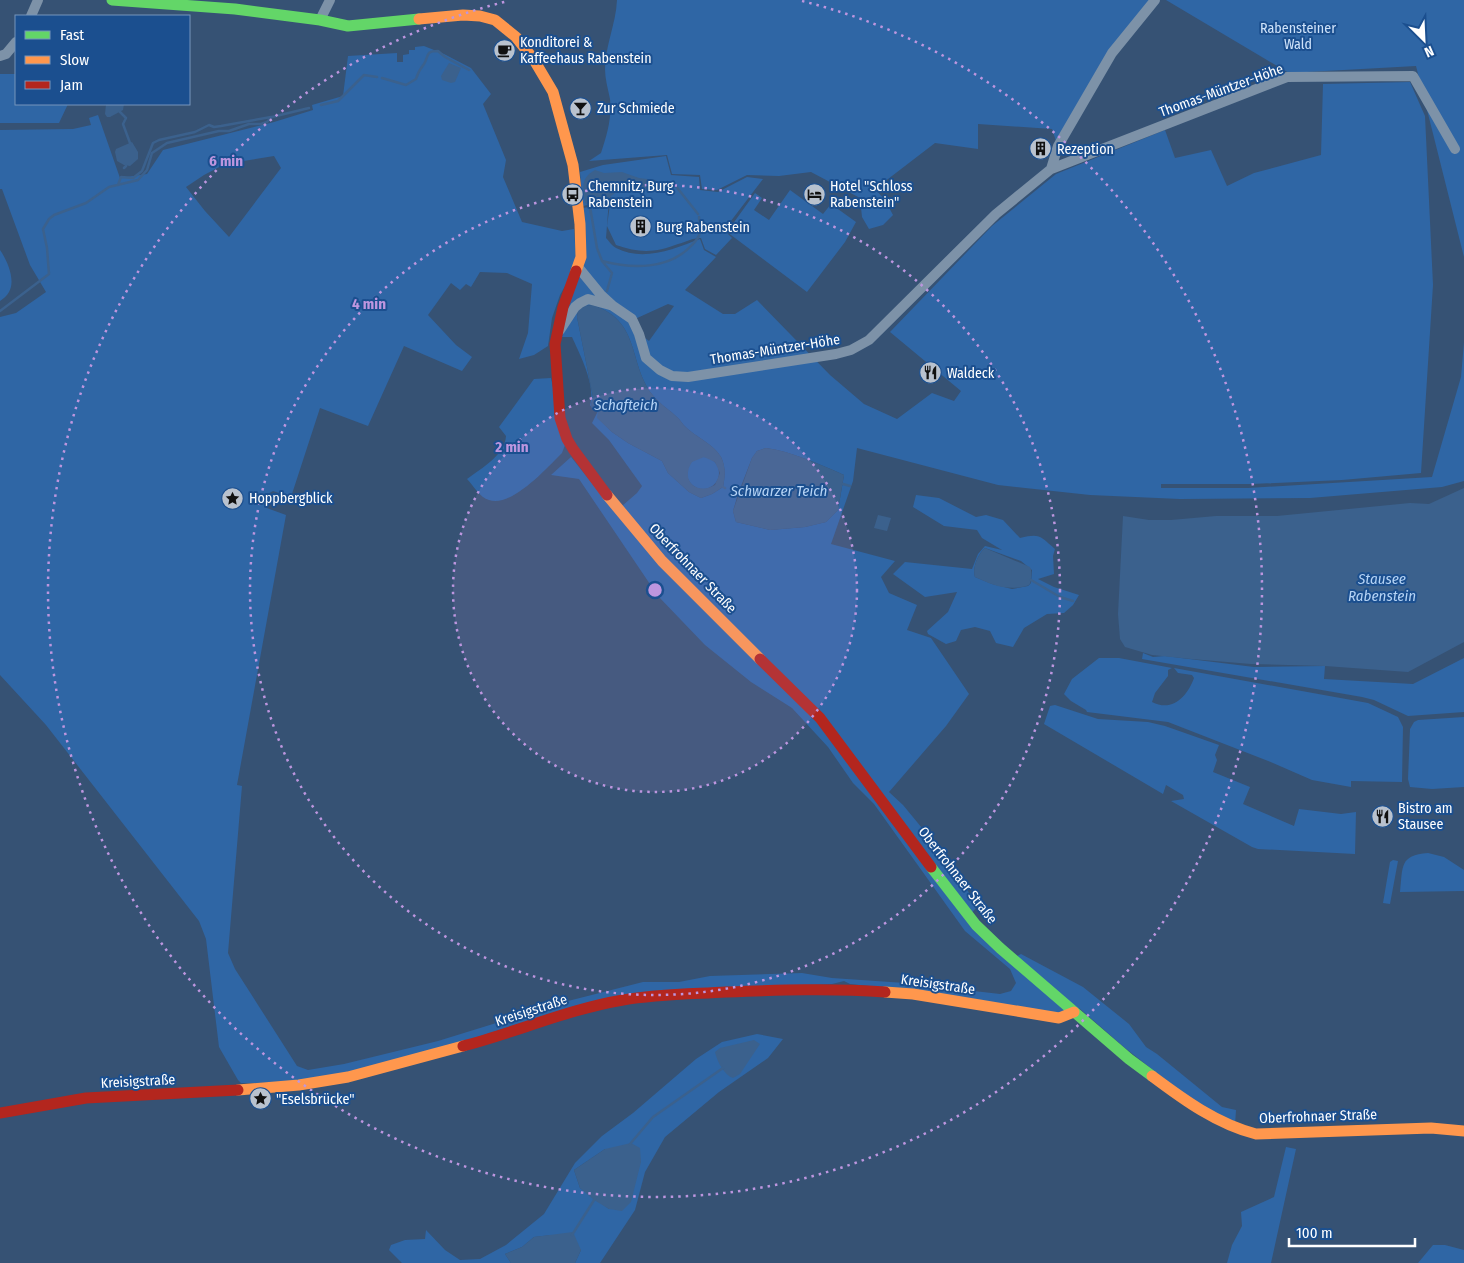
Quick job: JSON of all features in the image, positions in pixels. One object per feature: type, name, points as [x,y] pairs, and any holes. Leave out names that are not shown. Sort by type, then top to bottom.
[{"type":"main road","name":"Oberfrohnaer Straße","points":[[112,0],[235,9],[320,20],[348,26],[463,15],[480,16],[494,20],[516,36],[534,60],[553,92],[573,165],[581,230],[581,257],[563,307],[555,344],[560,418],[573,449],[606,494],[662,561],[820,718],[955,900],[976,925],[1128,1059],[1188,1103],[1236,1129],[1256,1134],[1412,1128],[1464,1130]]},
{"type":"main road","name":"Kreisigstraße","points":[[0,1113],[86,1098],[240,1090],[299,1085],[348,1077],[484,1040],[576,1011],[623,1000],[668,995],[797,988],[848,989],[913,994],[1059,1018],[1074,1012]]},
{"type":"street","points":[[32,15],[38,0]]},
{"type":"street","points":[[320,20],[330,0]]},
{"type":"street","points":[[1051,169],[1058,146],[1112,53],[1155,0]]},
{"type":"street","points":[[0,56],[6,54],[15,43]]},
{"type":"street","name":"Thomas-Müntzer-Höhe","points":[[578,267],[613,306],[632,319],[639,334],[646,358],[660,370],[672,376],[688,377],[805,360],[851,350],[870,340],[996,214],[1051,169],[1286,77],[1413,76],[1454,149]]},
{"type":"street","points":[[557,335],[580,303],[588,298],[613,306]]},
{"type":"green space","points":[[617,0],[1152,0],[1057,144],[1052,129],[978,124],[978,149],[935,143],[875,189],[885,200],[893,215],[883,225],[869,229],[862,217],[860,198],[811,172],[779,176],[747,175],[717,190],[702,189],[700,175],[672,174],[667,155],[589,161],[601,153],[609,126],[610,99],[605,60],[615,18]]},
{"type":"green space","name":"Rabensteiner Wald","points":[[1166,0],[1464,0],[1464,257],[1416,66],[1289,73]]},
{"type":"green space","points":[[424,46],[471,68],[491,94],[483,104],[506,160],[503,177],[522,222],[562,231],[574,229],[576,259],[572,274],[560,295],[552,318],[548,346],[534,355],[519,359],[528,333],[532,284],[507,273],[480,272],[471,287],[466,284],[460,290],[451,283],[428,315],[456,345],[472,357],[462,371],[404,346],[368,426],[320,408],[291,497],[273,491],[266,495],[264,507],[286,515],[237,785],[242,786],[228,953],[235,969],[297,1066],[308,1070],[344,1064],[438,1041],[564,1002],[643,982],[679,982],[710,976],[802,973],[832,978],[905,983],[1000,994],[1011,991],[1016,983],[1010,969],[965,931],[874,804],[853,783],[828,747],[792,708],[751,682],[705,645],[658,596],[579,479],[551,475],[571,457],[615,512],[637,493],[642,486],[609,440],[592,423],[598,411],[598,418],[612,432],[662,461],[668,473],[689,492],[701,498],[723,487],[725,472],[721,457],[711,445],[688,429],[651,393],[644,380],[631,342],[618,320],[592,305],[578,310],[577,317],[593,397],[591,405],[592,407],[596,406],[592,408],[590,405],[591,388],[583,361],[572,337],[562,337],[567,309],[584,263],[586,238],[583,208],[600,205],[609,199],[606,238],[615,247],[626,252],[648,254],[680,247],[700,239],[704,250],[716,257],[685,290],[723,314],[735,314],[757,300],[830,375],[864,404],[897,419],[932,393],[954,401],[961,391],[890,332],[992,226],[1056,174],[1165,130],[1175,158],[1211,150],[1227,186],[1254,173],[1321,155],[1323,84],[1410,82],[1425,116],[1433,285],[1421,473],[1342,480],[1252,484],[1161,484],[1161,488],[1248,488],[1432,477],[1461,377],[1464,342],[1464,481],[1442,487],[1310,498],[1180,499],[1090,495],[998,485],[857,448],[853,481],[831,544],[895,561],[881,577],[889,593],[917,605],[907,630],[931,638],[969,694],[946,726],[889,792],[903,805],[955,868],[977,907],[966,919],[1009,960],[1021,954],[1083,987],[1129,1024],[1146,1047],[1222,1107],[1236,1110],[1235,1125],[1189,1098],[1125,1048],[1079,1008],[1059,1014],[907,990],[850,984],[844,981],[832,984],[668,991],[623,996],[575,1006],[443,1048],[348,1073],[309,1080],[241,1083],[238,1080],[219,1047],[206,939],[199,921],[46,725],[0,675],[0,317],[16,313],[46,292],[30,265],[2,189],[0,189],[0,130],[73,129],[91,125],[89,118],[98,115],[120,178],[147,174],[163,150],[274,122],[313,110],[312,105],[343,96],[348,56],[397,53],[397,62],[403,62],[403,55],[409,54],[409,50],[415,50],[415,47]],"holes":[[[274,156],[281,168],[229,237],[186,187],[225,164]],[[668,304],[674,306],[649,341],[641,335],[635,319]],[[766,448],[786,452],[844,475],[838,510],[826,522],[805,527],[770,530],[736,522],[733,511],[738,494],[752,458],[757,451]]]},
{"type":"green space","points":[[0,74],[15,74],[15,105],[68,105],[59,123],[0,123]]},
{"type":"green space","points":[[666,156],[671,175],[699,177],[700,190],[718,192],[747,177],[763,179],[724,230],[732,238],[716,255],[705,249],[701,238],[647,251],[616,245],[607,226],[611,197],[601,202],[583,206],[580,172],[603,165]]},
{"type":"green space","points":[[790,190],[823,214],[831,204],[856,222],[845,242],[807,292],[727,232],[755,193],[762,198],[754,210],[769,220]]},
{"type":"green space","points":[[0,250],[8,265],[12,282],[8,293],[0,301]]},
{"type":"green space","points":[[551,378],[565,445],[562,453],[538,477],[518,493],[498,501],[486,499],[467,479],[486,466],[502,449],[506,436],[499,427],[534,379]]},
{"type":"green space","points":[[703,457],[709,458],[714,462],[718,467],[718,479],[714,484],[709,488],[703,489],[697,488],[692,484],[688,479],[687,473],[688,467],[692,462],[697,458]]},
{"type":"green space","points":[[916,495],[939,498],[976,517],[986,515],[1003,520],[1020,538],[1039,537],[1055,549],[1053,556],[1054,574],[1038,579],[1054,587],[1079,595],[1073,605],[1064,613],[1047,614],[1024,628],[1013,647],[996,643],[990,631],[975,627],[961,630],[956,641],[946,644],[928,634],[927,631],[948,612],[957,592],[925,597],[893,574],[905,562],[972,569],[978,554],[985,546],[1002,550],[982,538],[977,530],[944,526],[913,507]],"holes":[[[985,548],[1021,561],[1032,570],[1031,583],[1028,586],[1012,589],[975,577],[976,561]]]},
{"type":"green space","points":[[1143,653],[1153,657],[1165,656],[1254,667],[1325,666],[1324,679],[1413,684],[1464,658],[1464,712],[1408,716],[1374,700],[1362,697],[1142,659]]},
{"type":"green space","points":[[1099,658],[1119,658],[1172,668],[1168,670],[1168,676],[1155,693],[1152,702],[1160,705],[1173,704],[1179,700],[1184,696],[1194,678],[1192,675],[1178,673],[1174,668],[1368,703],[1398,717],[1403,727],[1402,782],[1351,781],[1351,787],[1312,780],[1168,722],[1087,712],[1064,694],[1072,679]]},
{"type":"green space","points":[[1055,705],[1098,719],[1148,722],[1165,726],[1219,745],[1215,755],[1217,760],[1213,772],[1250,787],[1243,804],[1294,826],[1299,809],[1341,814],[1356,812],[1355,854],[1258,849],[1252,847],[1171,801],[1184,799],[1183,795],[1166,785],[1163,794],[1044,724],[1050,706]]},
{"type":"green space","points":[[1464,717],[1464,787],[1432,789],[1410,787],[1408,779],[1410,729],[1414,722],[1418,720]]},
{"type":"green space","points":[[1428,853],[1444,857],[1464,870],[1464,891],[1400,892],[1404,864],[1412,856]]},
{"type":"green space","points":[[1393,860],[1398,861],[1390,904],[1383,903],[1390,862]]},
{"type":"green space","points":[[757,1034],[783,1039],[768,1058],[719,1092],[665,1137],[645,1172],[635,1210],[600,1263],[575,1263],[581,1250],[552,1235],[534,1237],[522,1247],[505,1254],[511,1263],[402,1263],[389,1250],[391,1245],[405,1240],[425,1239],[426,1230],[445,1250],[460,1260],[480,1259],[506,1245],[544,1214],[575,1163],[602,1136],[633,1113],[696,1059],[722,1042]],"holes":[[[605,1149],[609,1209],[580,1188],[574,1170]]]},
{"type":"green space","points":[[1286,1147],[1296,1149],[1271,1263],[1227,1263],[1232,1245],[1242,1226],[1241,1212],[1274,1197]]},
{"type":"green space","points":[[1433,1245],[1445,1245],[1464,1250],[1464,1263],[1418,1263]]},
{"type":"water","points":[[449,63],[461,68],[455,82],[451,83],[442,80],[441,76]]},
{"type":"water","points":[[106,105],[124,105],[123,110],[110,117],[107,117],[105,114]]},
{"type":"water","points":[[132,142],[138,152],[138,159],[130,166],[124,165],[117,161],[116,149]]},
{"type":"water","points":[[595,170],[604,173],[622,172],[639,178],[656,180],[657,186],[642,191],[619,190],[606,200],[590,207],[585,203],[584,184],[587,176]]},
{"type":"water","name":"Schafteich","points":[[592,305],[618,320],[631,342],[644,380],[651,393],[686,428],[711,445],[721,457],[725,472],[723,487],[701,498],[689,492],[668,473],[662,461],[628,443],[597,418],[598,411],[596,406],[592,407],[591,405],[593,397],[577,317],[578,310]],"holes":[[[704,457],[715,462],[720,473],[715,485],[702,489],[692,484],[688,475],[692,462]]]},
{"type":"water","name":"Schwarzer Teich","points":[[766,448],[796,455],[844,475],[838,510],[826,522],[805,527],[770,530],[736,522],[733,511],[752,458],[757,451]]},
{"type":"water","name":"Stausee Rabenstein","points":[[1464,488],[1464,642],[1408,672],[1325,666],[1251,664],[1152,655],[1125,647],[1120,639],[1118,614],[1123,516],[1149,520],[1171,520],[1216,516],[1277,516],[1410,503],[1429,504]]},
{"type":"water","points":[[878,515],[891,518],[887,531],[874,528]]},
{"type":"water","points":[[985,548],[1030,567],[1030,584],[1015,588],[1003,587],[975,577],[976,561]]},
{"type":"water","points":[[754,1040],[760,1044],[740,1074],[733,1078],[727,1074],[721,1067],[715,1052],[720,1048]]},
{"type":"water","points":[[631,1143],[640,1148],[641,1162],[631,1202],[622,1211],[609,1209],[594,1200],[580,1188],[574,1170],[605,1149]]},
{"type":"water","points":[[573,1232],[581,1250],[575,1263],[511,1263],[505,1254],[522,1247],[534,1237]]},
{"type":"waterway","points":[[382,78],[406,85],[416,79],[428,54],[434,51],[438,51],[469,70]]},
{"type":"waterway","points":[[321,105],[338,101],[364,75],[377,77]]},
{"type":"waterway","points":[[0,311],[49,274],[43,229],[54,215],[86,203],[109,187],[138,180],[147,170],[152,153],[167,143],[219,131],[229,131],[249,124],[261,124],[267,122],[272,117],[309,108]]},
{"type":"waterway","points":[[120,112],[126,118],[123,124],[130,143]]},
{"type":"waterway","points":[[118,185],[121,177],[133,178],[142,171],[153,143],[159,140],[195,132],[209,125],[214,127],[271,117]]},
{"type":"waterway","points":[[656,183],[675,185],[698,214]]},
{"type":"waterway","points":[[590,207],[597,248],[602,261],[612,273],[607,291]]},
{"type":"waterway","points":[[602,261],[638,266],[661,263],[672,259],[683,253],[697,239],[700,234],[699,217]]},
{"type":"waterway","points":[[843,484],[850,486]]},
{"type":"waterway","points":[[1031,580],[1060,597],[1073,601]]},
{"type":"waterway","points":[[630,1144],[653,1117],[723,1068]]},
{"type":"waterway","points":[[572,1235],[596,1197]]},
{"type":"traffic: fast","points":[[112,0],[235,9],[320,20],[348,26],[419,19]]},
{"type":"traffic: fast","points":[[931,867],[976,925],[1000,948],[1129,1059],[1152,1076]]},
{"type":"traffic: slow","points":[[419,19],[463,15],[480,16],[495,20],[516,37],[534,60],[553,92],[573,165],[580,224],[581,257],[576,271]]},
{"type":"traffic: slow","points":[[607,495],[662,561],[760,659]]},
{"type":"traffic: slow","points":[[885,992],[913,994],[1059,1018],[1074,1012]]},
{"type":"traffic: slow","points":[[238,1090],[299,1085],[348,1077],[463,1046]]},
{"type":"traffic: slow","points":[[1152,1076],[1214,1118],[1256,1134],[1431,1128],[1464,1131]]},
{"type":"traffic: jam","points":[[576,271],[563,307],[555,344],[560,418],[567,439],[573,449],[607,495]]},
{"type":"traffic: jam","points":[[760,659],[820,718],[931,867]]},
{"type":"traffic: jam","points":[[463,1046],[583,1009],[636,998],[785,990],[885,992]]},
{"type":"traffic: jam","points":[[0,1113],[86,1098],[238,1090]]},
{"type":"place","name":"Konditorei & Kaffeehaus Rabenstein","points":[[504,50]]},
{"type":"place","name":"Zur Schmiede","points":[[581,108]]},
{"type":"place","name":"Rezeption","points":[[1041,149]]},
{"type":"place","name":"Chemnitz, Burg Rabenstein","points":[[572,194]]},
{"type":"place","name":"Hotel \"Schloss Rabenstein\"","points":[[814,194]]},
{"type":"place","name":"Burg Rabenstein","points":[[640,227]]},
{"type":"place","name":"Waldeck","points":[[931,373]]},
{"type":"place","name":"Hoppbergblick","points":[[233,498]]},
{"type":"place","name":"Bistro am Stausee","points":[[1382,816]]},
{"type":"place","name":"\"Eselsbrücke\"","points":[[260,1099]]}]
